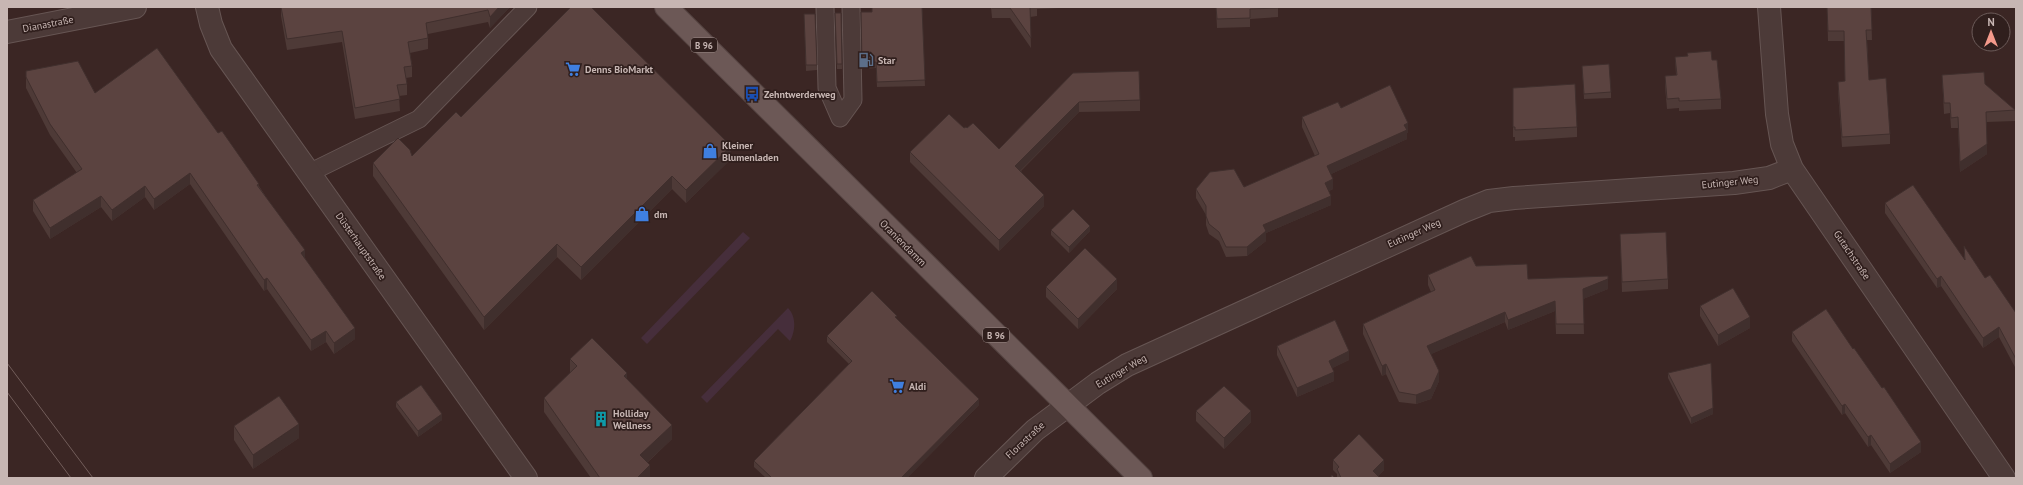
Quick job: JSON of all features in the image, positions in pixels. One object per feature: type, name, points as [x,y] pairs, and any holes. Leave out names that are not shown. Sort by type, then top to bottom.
[{"type":"main road","name":"Oraniendamm","points":[[666,7],[1141,478]]},
{"type":"street","name":"Dianastraße","points":[[7,32],[135,7]]},
{"type":"street","name":"Düsterhauptstraße","points":[[207,7],[210,24],[221,49],[526,478]]},
{"type":"street","name":"Gutachstraße","points":[[1769,7],[1777,114],[1782,144],[1792,169],[2004,478]]},
{"type":"street","name":"Eutinger Weg","points":[[1067,405],[1127,365],[1168,344],[1488,201],[1522,197],[1734,183],[1769,178],[1792,169]]},
{"type":"street","name":"Florastraße","points":[[986,478],[1035,430],[1067,405]]},
{"type":"lane","points":[[309,174],[419,119],[528,7]]},
{"type":"lane","points":[[825,7],[827,88],[840,118],[853,100],[852,7]]},
{"type":"shaded area","points":[[743,232],[750,238],[647,344],[641,338]]},
{"type":"shaded area","points":[[788,308],[794,319],[794,328],[790,341],[778,329],[707,403],[701,397]]},
{"type":"building","points":[[281,7],[499,7],[490,17],[488,10],[426,23],[428,38],[408,42],[412,66],[404,67],[407,84],[397,85],[400,99],[355,108],[342,31],[287,39]]},
{"type":"building","points":[[571,7],[591,7],[731,146],[686,190],[672,176],[581,267],[557,244],[484,317],[373,163],[398,138],[410,150],[412,156],[456,112],[461,117]]},
{"type":"building","points":[[872,7],[922,7],[925,80],[877,82],[876,62],[862,63],[861,12],[872,12]]},
{"type":"building","points":[[992,7],[1030,7],[1031,38],[1010,8]]},
{"type":"building","points":[[1216,7],[1278,8],[1250,9],[1250,18],[1217,19]]},
{"type":"building","points":[[1827,7],[1871,7],[1872,30],[1866,30],[1869,80],[1886,78],[1890,134],[1842,137],[1838,82],[1845,81],[1844,31],[1828,31]]},
{"type":"building","points":[[835,13],[841,13],[842,64],[837,64]]},
{"type":"building","points":[[804,14],[815,14],[817,65],[806,65]]},
{"type":"building","points":[[157,48],[218,133],[222,131],[259,184],[257,185],[305,250],[301,253],[355,328],[334,343],[326,331],[311,340],[267,278],[264,280],[190,173],[154,199],[145,186],[112,210],[101,196],[50,228],[33,200],[82,169],[50,124],[26,77],[26,71],[78,61],[95,93]]},
{"type":"building","points":[[1711,51],[1712,60],[1717,60],[1721,99],[1679,101],[1679,98],[1667,99],[1665,76],[1677,75],[1675,57],[1688,56],[1687,53]]},
{"type":"building","points":[[1609,64],[1611,92],[1584,94],[1582,66]]},
{"type":"building","points":[[1139,71],[1140,100],[1079,102],[1015,166],[1044,195],[999,240],[910,152],[949,114],[964,128],[967,128],[973,123],[999,149],[1073,73]]},
{"type":"building","points":[[1984,72],[1985,84],[2015,110],[1986,112],[1987,144],[1960,162],[1958,117],[1951,118],[1950,103],[1944,103],[1942,75]]},
{"type":"building","points":[[1575,84],[1577,127],[1515,130],[1515,127],[1513,127],[1513,88]]},
{"type":"building","points":[[1390,85],[1408,123],[1404,125],[1407,130],[1327,166],[1333,179],[1325,183],[1331,196],[1263,225],[1266,231],[1247,247],[1226,247],[1219,232],[1209,224],[1206,216],[1206,206],[1196,189],[1210,172],[1234,169],[1244,187],[1319,154],[1302,117],[1338,102],[1341,108]]},
{"type":"building","points":[[1913,185],[1965,260],[1964,246],[1985,278],[1990,275],[2016,313],[2016,359],[1999,327],[1983,338],[1941,276],[1937,279],[1885,203]]},
{"type":"building","points":[[1073,209],[1090,226],[1069,247],[1051,230]]},
{"type":"building","points":[[1666,232],[1668,279],[1622,282],[1620,234]]},
{"type":"building","points":[[1085,248],[1117,279],[1078,319],[1046,287]]},
{"type":"building","points":[[1471,256],[1476,266],[1527,264],[1528,279],[1608,276],[1608,279],[1583,289],[1584,324],[1556,324],[1555,301],[1508,320],[1505,312],[1427,346],[1439,371],[1431,389],[1416,395],[1399,392],[1386,364],[1382,366],[1363,324],[1435,290],[1428,275]]},
{"type":"building","points":[[1733,288],[1750,317],[1718,335],[1700,306]]},
{"type":"building","name":"Aldi","points":[[872,291],[897,316],[895,317],[979,399],[901,478],[772,478],[754,461],[852,361],[827,336]]},
{"type":"building","points":[[1826,309],[1882,388],[1884,387],[1921,442],[1890,464],[1871,435],[1868,437],[1845,404],[1842,406],[1792,332]]},
{"type":"building","points":[[1335,320],[1349,351],[1329,361],[1334,372],[1297,388],[1277,346]]},
{"type":"building","name":"Holliday Wellness","points":[[592,338],[627,373],[624,376],[672,425],[640,455],[650,465],[637,478],[600,478],[544,398],[577,366],[570,359]]},
{"type":"building","points":[[1711,363],[1713,408],[1691,418],[1668,373]]},
{"type":"building","points":[[421,385],[442,414],[418,431],[396,402]]},
{"type":"building","points":[[1224,386],[1251,411],[1224,438],[1196,411]]},
{"type":"building","points":[[279,396],[299,424],[253,455],[234,426]]},
{"type":"building","points":[[1359,434],[1384,460],[1373,471],[1380,478],[1341,478],[1337,469],[1339,467],[1333,460]]},
{"type":"tram line","points":[[7,363],[93,478]]},
{"type":"tram line","points":[[7,392],[71,478]]},
{"type":"place","name":"Star","points":[[866,60]]},
{"type":"place","name":"Denns BioMarkt","points":[[573,69]]},
{"type":"place","name":"Zehntwerderweg","points":[[752,94]]},
{"type":"place","name":"Kleiner Blumenladen","points":[[710,151]]},
{"type":"place","name":"dm","points":[[642,214]]},
{"type":"place","name":"Aldi","points":[[897,386]]},
{"type":"place","name":"Holliday Wellness","points":[[601,419]]}]
